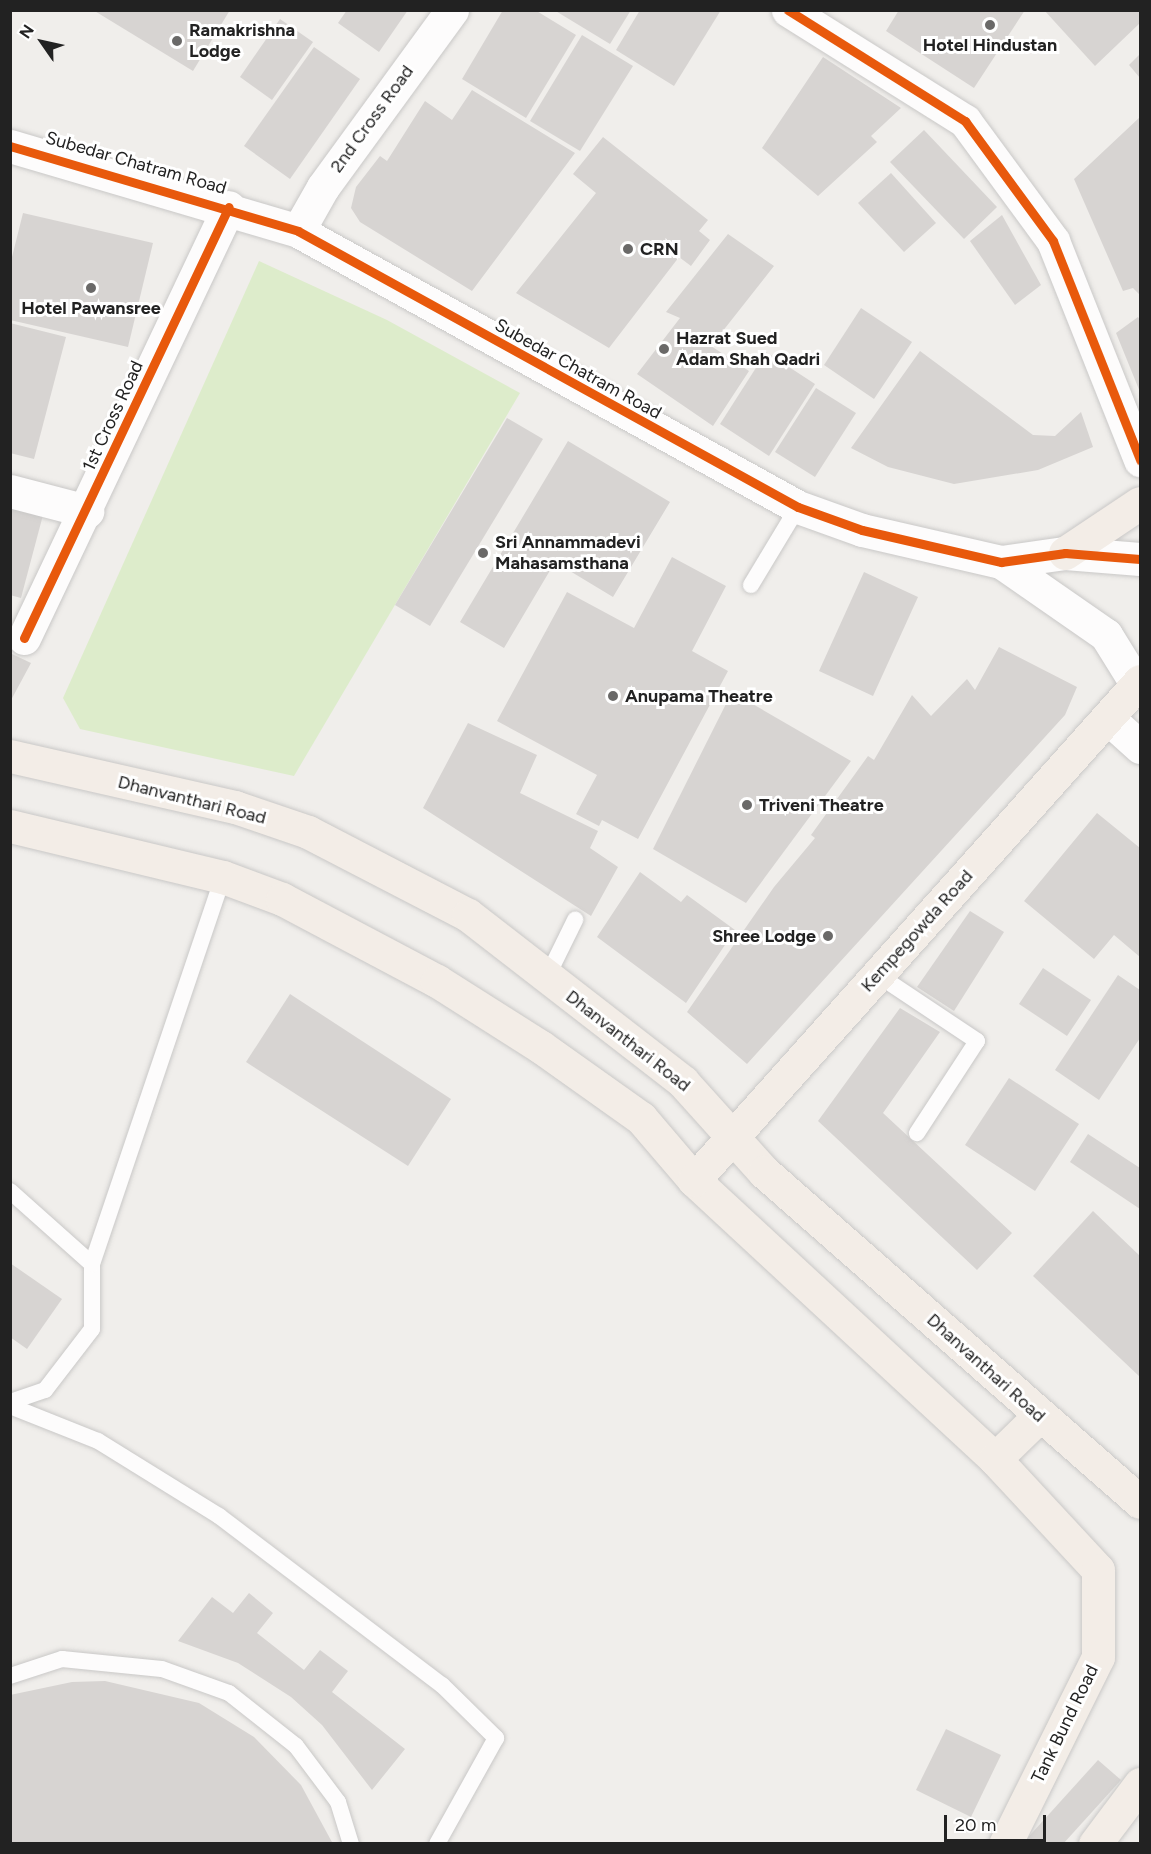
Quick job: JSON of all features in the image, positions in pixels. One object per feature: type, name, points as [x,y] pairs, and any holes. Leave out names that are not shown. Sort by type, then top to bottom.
[{"type":"main road","points":[[1065,553],[1140,503]]},
{"type":"main road","name":"Kempegowda Road","points":[[694,1180],[1139,683]]},
{"type":"main road","name":"Dhanvanthari Road","points":[[10,756],[235,807],[308,832],[468,915],[683,1082],[736,1135],[764,1172],[1039,1416],[1140,1502]]},
{"type":"main road","points":[[10,826],[223,877],[282,899],[437,981],[541,1047],[641,1118],[694,1180],[995,1459],[1039,1416]]},
{"type":"main road","name":"Tank Bund Road","points":[[995,1459],[1098,1570],[1098,1657],[1005,1844]]},
{"type":"main road","points":[[1095,1844],[1140,1784]]},
{"type":"street","name":"2nd Cross Road","points":[[298,231],[322,187],[453,10]]},
{"type":"street","points":[[788,10],[965,121],[1053,241],[1140,460]]},
{"type":"street","name":"Subedar Chatram Road","points":[[10,146],[229,207],[298,231],[798,507],[862,530],[1001,562],[1065,553],[1140,560]]},
{"type":"street","name":"1st Cross Road","points":[[24,638],[87,511],[229,207]]},
{"type":"street","points":[[10,491],[87,511]]},
{"type":"street","points":[[1001,562],[1106,635],[1139,683]]},
{"type":"street","points":[[1108,718],[1140,747]]},
{"type":"lane","points":[[751,585],[798,507]]},
{"type":"lane","points":[[10,1404],[45,1390],[92,1329],[92,1264],[223,877]]},
{"type":"lane","points":[[547,977],[575,920]]},
{"type":"lane","points":[[878,975],[977,1041],[917,1133]]},
{"type":"lane","points":[[10,1191],[92,1264]]},
{"type":"lane","points":[[10,1404],[98,1441],[219,1516],[442,1685],[496,1738],[437,1844]]},
{"type":"lane","points":[[10,1676],[62,1659],[162,1669],[229,1693],[296,1746],[338,1802],[351,1844]]},
{"type":"green space","points":[[259,261],[387,320],[520,393],[294,776],[80,729],[63,698]]},
{"type":"building","name":"Ramakrishna Lodge","points":[[93,10],[230,10],[193,71]]},
{"type":"building","points":[[347,10],[408,10],[379,52],[338,23]]},
{"type":"building","points":[[503,10],[535,10],[576,35],[526,118],[462,79]]},
{"type":"building","points":[[554,10],[631,10],[610,44]]},
{"type":"building","points":[[640,10],[721,10],[674,86],[616,50]]},
{"type":"building","points":[[899,10],[1025,10],[974,88],[886,31]]},
{"type":"building","points":[[1044,10],[1140,10],[1140,23],[1095,66]]},
{"type":"building","points":[[280,19],[313,42],[272,100],[240,77]]},
{"type":"building","points":[[582,35],[633,66],[580,151],[530,121]]},
{"type":"building","points":[[314,47],[360,79],[290,179],[244,146]]},
{"type":"building","points":[[1140,54],[1140,78],[1129,65]]},
{"type":"building","points":[[823,57],[901,108],[871,136],[877,142],[818,196],[762,148]]},
{"type":"building","points":[[472,90],[575,153],[472,291],[360,222],[351,208],[356,187],[380,156],[387,161],[425,101],[452,120]]},
{"type":"building","points":[[1140,117],[1140,295],[1133,288],[1123,291],[1074,179]]},
{"type":"building","points":[[924,130],[997,207],[964,239],[890,162]]},
{"type":"building","name":"CRN","points":[[603,137],[708,220],[699,231],[710,240],[691,266],[679,257],[609,348],[516,293],[596,193],[573,174]]},
{"type":"building","points":[[891,173],[936,223],[904,252],[858,203]]},
{"type":"building","points":[[23,213],[153,243],[128,347],[10,320],[10,265]]},
{"type":"building","points":[[1002,215],[1041,285],[1015,305],[970,241]]},
{"type":"building","points":[[728,234],[774,266],[711,346],[749,371],[713,426],[637,374],[680,318],[666,312]]},
{"type":"building","points":[[861,308],[912,342],[874,399],[824,365]]},
{"type":"building","points":[[1138,317],[1140,320],[1140,392],[1116,333]]},
{"type":"building","points":[[10,323],[66,337],[34,459],[10,453]]},
{"type":"building","points":[[920,351],[1033,435],[1055,436],[1081,412],[1093,447],[1038,470],[954,484],[888,467],[851,448]]},
{"type":"building","points":[[766,352],[815,384],[769,456],[720,424]]},
{"type":"building","points":[[816,388],[856,413],[815,477],[775,452]]},
{"type":"building","points":[[507,418],[543,439],[430,626],[395,605]]},
{"type":"building","points":[[568,441],[670,502],[613,597],[555,562],[504,648],[460,622]]},
{"type":"building","points":[[10,506],[43,515],[21,598],[10,595]]},
{"type":"building","name":"Anupama Theatre","points":[[672,557],[726,586],[692,651],[728,671],[638,839],[602,820],[599,826],[576,814],[597,775],[497,721],[567,592],[634,628]]},
{"type":"building","points":[[864,572],[918,597],[873,696],[819,671]]},
{"type":"building","points":[[999,647],[1077,687],[1065,715],[747,1064],[687,1012],[774,887],[815,838],[811,835],[868,756],[874,760],[912,695],[931,716],[967,679],[975,690]]},
{"type":"building","points":[[10,653],[31,663],[10,702]]},
{"type":"building","name":"Triveni Theatre","points":[[732,692],[851,761],[746,903],[653,849]]},
{"type":"building","points":[[468,723],[537,755],[520,793],[598,831],[590,848],[618,867],[591,916],[423,808]]},
{"type":"building","points":[[1097,813],[1140,848],[1140,957],[1114,935],[1094,959],[1024,901]]},
{"type":"building","points":[[640,872],[681,902],[687,895],[735,930],[686,1003],[597,937]]},
{"type":"building","points":[[970,911],[1004,932],[954,1011],[917,987]]},
{"type":"building","points":[[1043,968],[1091,1000],[1067,1036],[1019,1004]]},
{"type":"building","points":[[1118,975],[1140,990],[1140,1038],[1099,1100],[1055,1070]]},
{"type":"building","points":[[290,994],[451,1099],[408,1166],[246,1062]]},
{"type":"building","points":[[900,1008],[940,1032],[883,1113],[1012,1233],[977,1270],[818,1121]]},
{"type":"building","points":[[1009,1078],[1079,1124],[1035,1191],[965,1145]]},
{"type":"building","points":[[1088,1134],[1140,1168],[1140,1209],[1070,1162]]},
{"type":"building","points":[[1093,1211],[1140,1256],[1140,1377],[1033,1276]]},
{"type":"building","points":[[10,1263],[62,1299],[27,1349],[10,1337]]},
{"type":"building","points":[[249,1593],[273,1613],[257,1633],[304,1670],[320,1650],[348,1671],[332,1692],[405,1749],[372,1790],[322,1725],[291,1697],[238,1663],[178,1641],[212,1597],[233,1613]]},
{"type":"building","points":[[105,1681],[199,1703],[254,1737],[301,1785],[333,1844],[10,1844],[10,1695],[72,1682]]},
{"type":"building","points":[[946,1729],[1001,1755],[971,1817],[916,1790]]},
{"type":"building","points":[[1098,1760],[1121,1780],[1063,1844],[1022,1844]]},
{"type":"cycle path","points":[[788,10],[965,121],[1053,241],[1140,460]]},
{"type":"cycle path","points":[[10,146],[298,231],[798,507],[862,530],[1001,562],[1065,553],[1140,559]]},
{"type":"cycle path","points":[[24,638],[229,207]]},
{"type":"place","name":"Hotel Hindustan","points":[[990,25]]},
{"type":"place","name":"Ramakrishna Lodge","points":[[177,41]]},
{"type":"place","name":"CRN","points":[[628,249]]},
{"type":"place","name":"Hotel Pawansree","points":[[91,288]]},
{"type":"place","name":"Hazrat Sued Adam Shah Qadri","points":[[664,349]]},
{"type":"place","name":"Sri Annammadevi Mahasamsthana","points":[[483,553]]},
{"type":"place","name":"Anupama Theatre","points":[[613,696]]},
{"type":"place","name":"Triveni Theatre","points":[[747,805]]},
{"type":"place","name":"Shree Lodge","points":[[828,936]]}]
